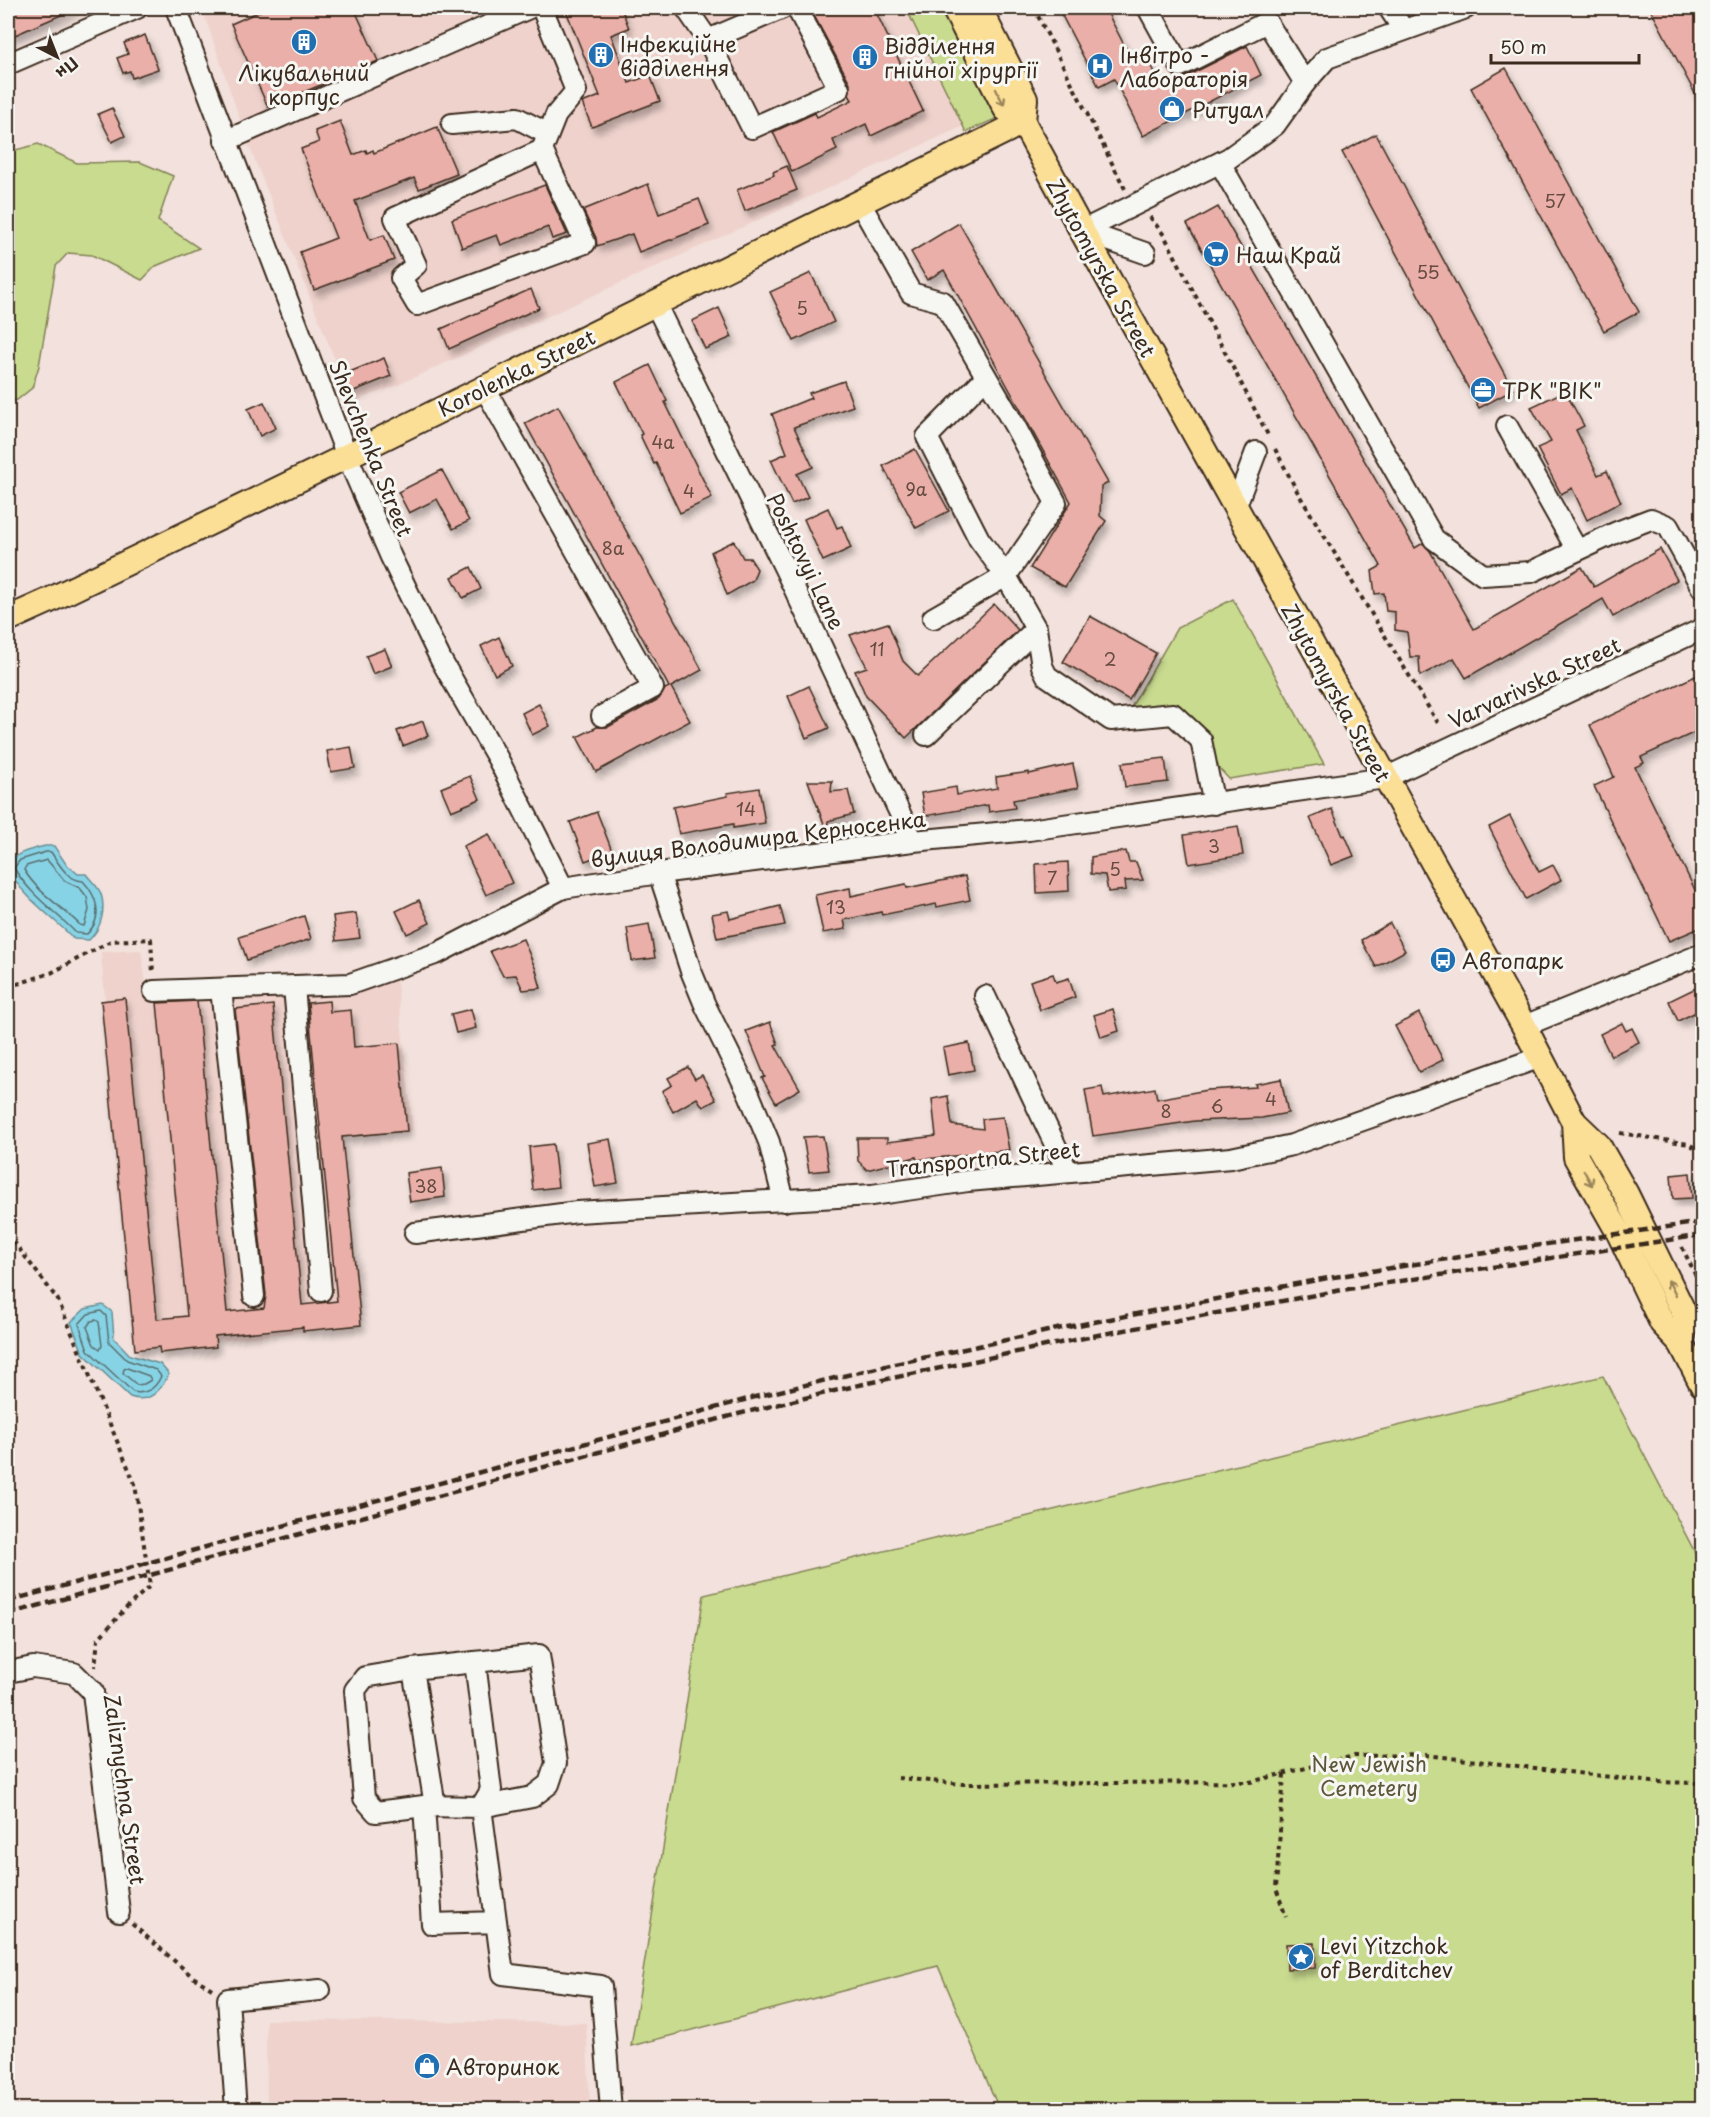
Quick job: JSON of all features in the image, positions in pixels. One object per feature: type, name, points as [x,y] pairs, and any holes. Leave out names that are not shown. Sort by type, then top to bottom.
[{"type":"main road","name":"Zhytomyrska Street","points":[[954,8],[1006,109],[1023,122],[1541,1057],[1574,1122],[1576,1157],[1618,1233],[1662,1323],[1681,1343],[1702,1383]]},
{"type":"main road","points":[[979,8],[1025,99],[1023,122]]},
{"type":"main road","name":"Korolenka Street","points":[[8,619],[347,456],[1023,122]]},
{"type":"street","points":[[8,64],[137,8]]},
{"type":"street","name":"Shevchenka Street","points":[[176,8],[347,456],[391,557],[441,660],[498,759],[563,888]]},
{"type":"street","points":[[225,141],[493,14],[529,8]]},
{"type":"street","points":[[452,124],[517,118],[545,142],[585,243],[417,305],[401,278],[416,265],[395,218],[545,142],[556,115],[576,91],[542,8]]},
{"type":"street","points":[[686,8],[708,40],[752,128],[839,89],[797,8]]},
{"type":"street","points":[[708,40],[783,8]]},
{"type":"street","points":[[1148,8],[1180,66],[1267,22],[1305,82]]},
{"type":"street","points":[[1389,8],[1403,29]]},
{"type":"street","points":[[1082,231],[1220,164],[1275,125],[1305,82],[1327,58],[1466,8]]},
{"type":"street","points":[[1220,164],[1434,539],[1483,575],[1531,572],[1617,532],[1651,519],[1668,526],[1702,588]]},
{"type":"street","points":[[860,203],[911,293],[943,302],[1056,503],[1006,576],[933,618]]},
{"type":"street","points":[[1082,231],[1145,253]]},
{"type":"street","name":"Poshtovyi Lane","points":[[654,303],[786,571],[913,841]]},
{"type":"street","points":[[987,377],[927,437],[979,539],[1006,576],[1036,629],[1042,666],[1047,676],[1111,720],[1173,714],[1201,740],[1214,804]]},
{"type":"street","points":[[484,387],[653,688],[602,716]]},
{"type":"street","points":[[1507,426],[1577,550]]},
{"type":"street","points":[[1236,508],[1256,452]]},
{"type":"street","points":[[926,735],[1036,629]]},
{"type":"street","name":"Varvarivska Street","points":[[1385,778],[1702,629]]},
{"type":"street","name":"вулиця Володимира Керносенка","points":[[154,991],[350,984],[438,953],[563,888],[659,873],[913,841],[1029,830],[1385,778]]},
{"type":"street","points":[[659,873],[694,980],[749,1094],[769,1142],[784,1201]]},
{"type":"street","points":[[1524,1026],[1702,954]]},
{"type":"street","points":[[294,987],[321,1291]]},
{"type":"street","points":[[221,989],[254,1296]]},
{"type":"street","points":[[985,996],[1068,1172]]},
{"type":"street","name":"Transportna Street","points":[[415,1233],[577,1212],[872,1195],[968,1180],[1231,1158],[1292,1145],[1541,1057]]},
{"type":"street","points":[[539,1655],[556,1763],[549,1784],[532,1797],[481,1807],[430,1806],[376,1812],[364,1798],[356,1690],[365,1677],[476,1662],[539,1655]]},
{"type":"street","points":[[476,1662],[491,1790],[481,1807],[503,1974],[601,1986],[611,2109]]},
{"type":"street","name":"Zaliznychna Street","points":[[8,1672],[33,1667],[74,1673],[93,1692],[119,1912]]},
{"type":"street","points":[[413,1669],[430,1806],[432,1924],[496,1922]]},
{"type":"street","points":[[236,2109],[228,2000],[320,1990]]},
{"type":"path","points":[[1034,8],[1125,191],[1138,202],[1164,235],[1298,493],[1438,723]]},
{"type":"path","points":[[8,987],[51,973],[111,941],[151,939],[154,991]]},
{"type":"path","points":[[1620,1133],[1689,1144],[1702,1152]]},
{"type":"path","points":[[8,1234],[58,1300],[135,1484],[150,1586],[127,1606],[98,1639],[93,1692]]},
{"type":"path","points":[[1682,1247],[1702,1289]]},
{"type":"path","points":[[898,1778],[962,1784],[1250,1782],[1354,1756],[1426,1755],[1652,1782],[1702,1783]]},
{"type":"path","points":[[1284,1774],[1276,1888],[1286,1917]]},
{"type":"path","points":[[119,1912],[193,1977],[228,2000]]},
{"type":"shaded area","points":[[202,8],[921,8],[981,118],[393,387],[352,402],[248,143]]},
{"type":"shaded area","points":[[141,950],[146,985],[396,975],[413,1131],[342,1138],[361,1325],[135,1350],[101,952]]},
{"type":"shaded area","name":"Авторинок","points":[[266,2020],[586,2023],[590,2109],[267,2109]]},
{"type":"green space","points":[[906,8],[945,8],[1000,117],[966,132]]},
{"type":"green space","points":[[38,144],[77,163],[140,162],[173,176],[158,221],[199,248],[156,266],[142,280],[92,255],[68,253],[56,266],[39,366],[32,388],[17,400],[8,403],[8,152]]},
{"type":"green space","points":[[1233,599],[1324,764],[1229,779],[1213,762],[1212,735],[1178,706],[1130,709],[1177,628]]},
{"type":"green space","name":"New Jewish Cemetery","points":[[1603,1376],[1702,1566],[1702,2109],[999,2109],[938,1966],[631,2046],[704,1595]]},
{"type":"water","points":[[45,846],[54,846],[66,864],[78,874],[86,874],[100,891],[103,906],[101,919],[97,930],[89,940],[74,939],[30,898],[14,880],[8,869],[17,855]]},
{"type":"water","points":[[103,1305],[112,1312],[114,1338],[130,1355],[160,1364],[169,1374],[158,1390],[149,1397],[137,1399],[130,1397],[83,1353],[71,1322],[85,1309]]},
{"type":"building","points":[[8,8],[77,8],[8,38]]},
{"type":"building","name":"Лікувальний корпус","points":[[267,8],[354,8],[378,61],[268,107],[231,24]]},
{"type":"building","name":"Інфекційне відділення","points":[[565,8],[621,8],[629,28],[611,35],[629,83],[650,75],[660,101],[592,127],[582,103],[600,96]]},
{"type":"building","name":"Відділення гнійної хірургії","points":[[810,8],[874,8],[923,111],[871,136],[866,124],[833,140],[837,150],[792,172],[773,132],[815,113],[817,117],[852,100],[849,95],[850,83]]},
{"type":"building","points":[[1058,8],[1105,8],[1135,66],[1148,59],[1162,86],[1247,46],[1261,75],[1143,136],[1114,79],[1099,87]]},
{"type":"building","points":[[1650,8],[1697,8],[1702,19],[1702,107]]},
{"type":"building","points":[[145,35],[158,69],[132,78],[130,71],[123,73],[117,58],[128,54],[124,43]]},
{"type":"building","points":[[1506,68],[1639,312],[1604,331],[1471,88]]},
{"type":"building","points":[[112,108],[125,136],[112,142],[98,114]]},
{"type":"building","points":[[340,121],[353,155],[366,150],[367,153],[373,150],[374,153],[437,127],[457,174],[419,189],[414,178],[355,201],[370,240],[384,235],[394,260],[314,290],[300,252],[336,238],[301,149],[319,142],[315,131]]},
{"type":"building","points":[[1376,134],[1513,390],[1479,408],[1342,152]]},
{"type":"building","points":[[787,166],[797,190],[745,211],[737,190],[774,175],[773,172]]},
{"type":"building","points":[[648,184],[659,214],[699,199],[709,225],[639,252],[632,234],[597,246],[596,238],[583,210]]},
{"type":"building","points":[[545,185],[567,234],[552,239],[548,227],[501,245],[497,235],[462,248],[452,219]]},
{"type":"building","points":[[1218,207],[1415,548],[1423,543],[1430,551],[1474,629],[1582,567],[1594,587],[1660,549],[1677,580],[1613,617],[1603,599],[1466,678],[1454,658],[1420,676],[1419,657],[1410,657],[1407,632],[1395,630],[1395,612],[1386,611],[1384,593],[1375,594],[1372,571],[1381,566],[1187,224]]},
{"type":"building","points":[[959,223],[1108,483],[1101,487],[1100,516],[1106,521],[1065,587],[1030,568],[1071,502],[944,270],[927,280],[911,252]]},
{"type":"building","points":[[811,273],[834,322],[794,341],[770,292]]},
{"type":"building","points":[[531,289],[539,308],[449,349],[441,329]]},
{"type":"building","points":[[719,308],[732,337],[705,349],[692,321]]},
{"type":"building","points":[[384,358],[391,376],[349,393],[342,375]]},
{"type":"building","points":[[650,365],[667,401],[665,402],[712,498],[680,513],[656,463],[654,464],[616,382]]},
{"type":"building","points":[[844,381],[853,406],[794,427],[813,467],[797,474],[808,497],[792,504],[771,460],[787,453],[772,414],[811,398],[809,393]]},
{"type":"building","points":[[1565,391],[1584,426],[1576,430],[1598,475],[1607,471],[1621,502],[1587,520],[1572,488],[1561,494],[1537,448],[1551,442],[1531,407]]},
{"type":"building","points":[[264,402],[276,428],[260,436],[248,409]]},
{"type":"building","points":[[558,406],[702,670],[671,687],[690,721],[596,772],[577,737],[597,727],[608,727],[659,699],[669,687],[525,423]]},
{"type":"building","points":[[915,449],[949,511],[916,528],[883,466]]},
{"type":"building","points":[[442,470],[469,521],[453,529],[437,499],[409,513],[398,492]]},
{"type":"building","points":[[828,508],[837,528],[842,526],[851,548],[823,561],[804,519]]},
{"type":"building","points":[[734,541],[743,558],[750,558],[757,569],[753,580],[727,595],[711,552]]},
{"type":"building","points":[[471,567],[481,589],[463,598],[452,577]]},
{"type":"building","points":[[994,604],[1018,630],[906,738],[866,696],[855,671],[867,667],[850,635],[888,623],[903,661],[918,676]]},
{"type":"building","points":[[1090,616],[1156,653],[1129,700],[1063,662]]},
{"type":"building","points":[[499,637],[512,666],[495,675],[481,646]]},
{"type":"building","points":[[385,649],[392,666],[373,674],[366,656]]},
{"type":"building","points":[[1702,673],[1702,729],[1641,757],[1644,763],[1635,767],[1697,894],[1702,891],[1702,927],[1669,941],[1594,786],[1614,777],[1590,725]]},
{"type":"building","points":[[809,686],[829,728],[806,738],[788,696]]},
{"type":"building","points":[[539,704],[550,726],[532,735],[522,713]]},
{"type":"building","points":[[423,721],[428,736],[403,746],[397,731]]},
{"type":"building","points":[[351,747],[355,768],[331,772],[327,751]]},
{"type":"building","points":[[1165,758],[1168,782],[1125,787],[1122,763]]},
{"type":"building","points":[[1073,764],[1078,788],[1013,800],[1015,808],[989,812],[988,805],[925,816],[921,793],[956,787],[957,795],[997,788],[996,777],[1029,772],[1029,774]]},
{"type":"building","points":[[470,776],[480,799],[451,811],[441,788]]},
{"type":"building","points":[[808,781],[832,781],[831,792],[848,790],[854,814],[828,821],[827,832]]},
{"type":"building","points":[[759,788],[765,823],[733,828],[733,824],[679,834],[673,807],[728,796],[727,793]]},
{"type":"building","points":[[1332,809],[1354,856],[1331,865],[1310,818]]},
{"type":"building","points":[[597,812],[612,851],[585,861],[570,822]]},
{"type":"building","points":[[1510,816],[1539,872],[1553,865],[1561,880],[1526,899],[1489,827]]},
{"type":"building","points":[[1238,826],[1243,855],[1189,864],[1184,835]]},
{"type":"building","points":[[489,834],[512,883],[486,895],[463,846]]},
{"type":"building","points":[[1126,851],[1129,862],[1136,862],[1143,880],[1125,881],[1126,890],[1108,892],[1105,875],[1091,874],[1091,857]]},
{"type":"building","points":[[1068,862],[1069,891],[1037,893],[1036,864]]},
{"type":"building","points":[[965,876],[970,900],[882,915],[881,912],[844,920],[846,929],[823,933],[815,895],[850,888],[851,896],[906,884],[907,888]]},
{"type":"building","points":[[419,900],[430,923],[407,934],[396,911]]},
{"type":"building","points":[[780,906],[785,925],[717,938],[712,914],[728,911],[730,919]]},
{"type":"building","points":[[356,913],[360,938],[336,941],[333,916]]},
{"type":"building","points":[[304,916],[311,939],[247,960],[239,937]]},
{"type":"building","points":[[1390,923],[1405,951],[1376,967],[1361,940]]},
{"type":"building","points":[[649,924],[655,958],[632,961],[627,928]]},
{"type":"building","points":[[523,939],[541,988],[523,990],[516,975],[503,976],[490,951]]},
{"type":"building","points":[[1053,974],[1056,982],[1069,978],[1075,997],[1040,1010],[1030,981]]},
{"type":"building","points":[[1702,985],[1702,1009],[1678,1021],[1669,1001]]},
{"type":"building","points":[[125,998],[157,1319],[187,1316],[157,1003],[197,1001],[227,1312],[264,1308],[266,1295],[235,1009],[273,1005],[302,1305],[337,1301],[308,1003],[329,1001],[330,1012],[351,1010],[354,1047],[399,1043],[407,1131],[342,1137],[361,1325],[303,1331],[303,1327],[215,1336],[216,1347],[160,1353],[159,1347],[135,1350],[101,1001]]},
{"type":"building","points":[[471,1009],[476,1028],[456,1033],[451,1014]]},
{"type":"building","points":[[1113,1009],[1119,1031],[1101,1037],[1094,1015]]},
{"type":"building","points":[[1419,1013],[1443,1060],[1419,1072],[1395,1026]]},
{"type":"building","points":[[770,1022],[778,1044],[775,1045],[800,1089],[776,1103],[762,1078],[765,1077],[746,1031]]},
{"type":"building","points":[[1622,1023],[1626,1031],[1632,1028],[1639,1042],[1611,1056],[1600,1034]]},
{"type":"building","points":[[969,1043],[974,1070],[948,1075],[943,1048]]},
{"type":"building","points":[[688,1067],[695,1079],[702,1075],[716,1100],[703,1107],[697,1098],[673,1112],[662,1091],[672,1085],[668,1078]]},
{"type":"building","points":[[1281,1079],[1288,1113],[1262,1118],[1195,1121],[1093,1136],[1085,1090],[1102,1087],[1104,1097],[1155,1088],[1157,1099],[1207,1090],[1256,1087],[1255,1084]]},
{"type":"building","points":[[948,1096],[952,1125],[983,1129],[982,1119],[1003,1117],[1009,1150],[917,1160],[916,1157],[867,1170],[858,1161],[857,1138],[887,1138],[887,1142],[936,1136],[932,1099]]},
{"type":"building","points":[[823,1136],[829,1170],[809,1172],[803,1137]]},
{"type":"building","points":[[610,1139],[618,1183],[595,1187],[587,1143]]},
{"type":"building","points":[[553,1144],[558,1187],[533,1190],[529,1147]]},
{"type":"building","points":[[442,1168],[445,1197],[410,1202],[406,1173]]},
{"type":"building","points":[[1690,1173],[1692,1198],[1673,1199],[1671,1175]]},
{"type":"building","points":[[1315,1943],[1315,1968],[1287,1969],[1286,1944]]},
{"type":"railway","points":[[8,1601],[755,1397],[881,1367],[1057,1329],[1328,1278],[1702,1222]]},
{"type":"railway","points":[[8,1614],[734,1415],[859,1385],[1103,1334],[1342,1290],[1702,1235]]},
{"type":"place","name":"Лікувальний корпус","points":[[304,42]]},
{"type":"place","name":"Інфекційне відділення","points":[[601,55]]},
{"type":"place","name":"Відділення гнійної хірургії","points":[[865,57]]},
{"type":"place","name":"Інвітро - Лабораторія","points":[[1100,66]]},
{"type":"place","name":"Ритуал","points":[[1172,109]]},
{"type":"place","name":"Наш Край","points":[[1216,254]]},
{"type":"place","name":"ТРК \"ВІК\"","points":[[1483,390]]},
{"type":"place","name":"Автопарк","points":[[1443,960]]},
{"type":"place","name":"Levi Yitzchok of Berditchev","points":[[1301,1957]]},
{"type":"place","name":"Авторинок","points":[[427,2066]]}]
